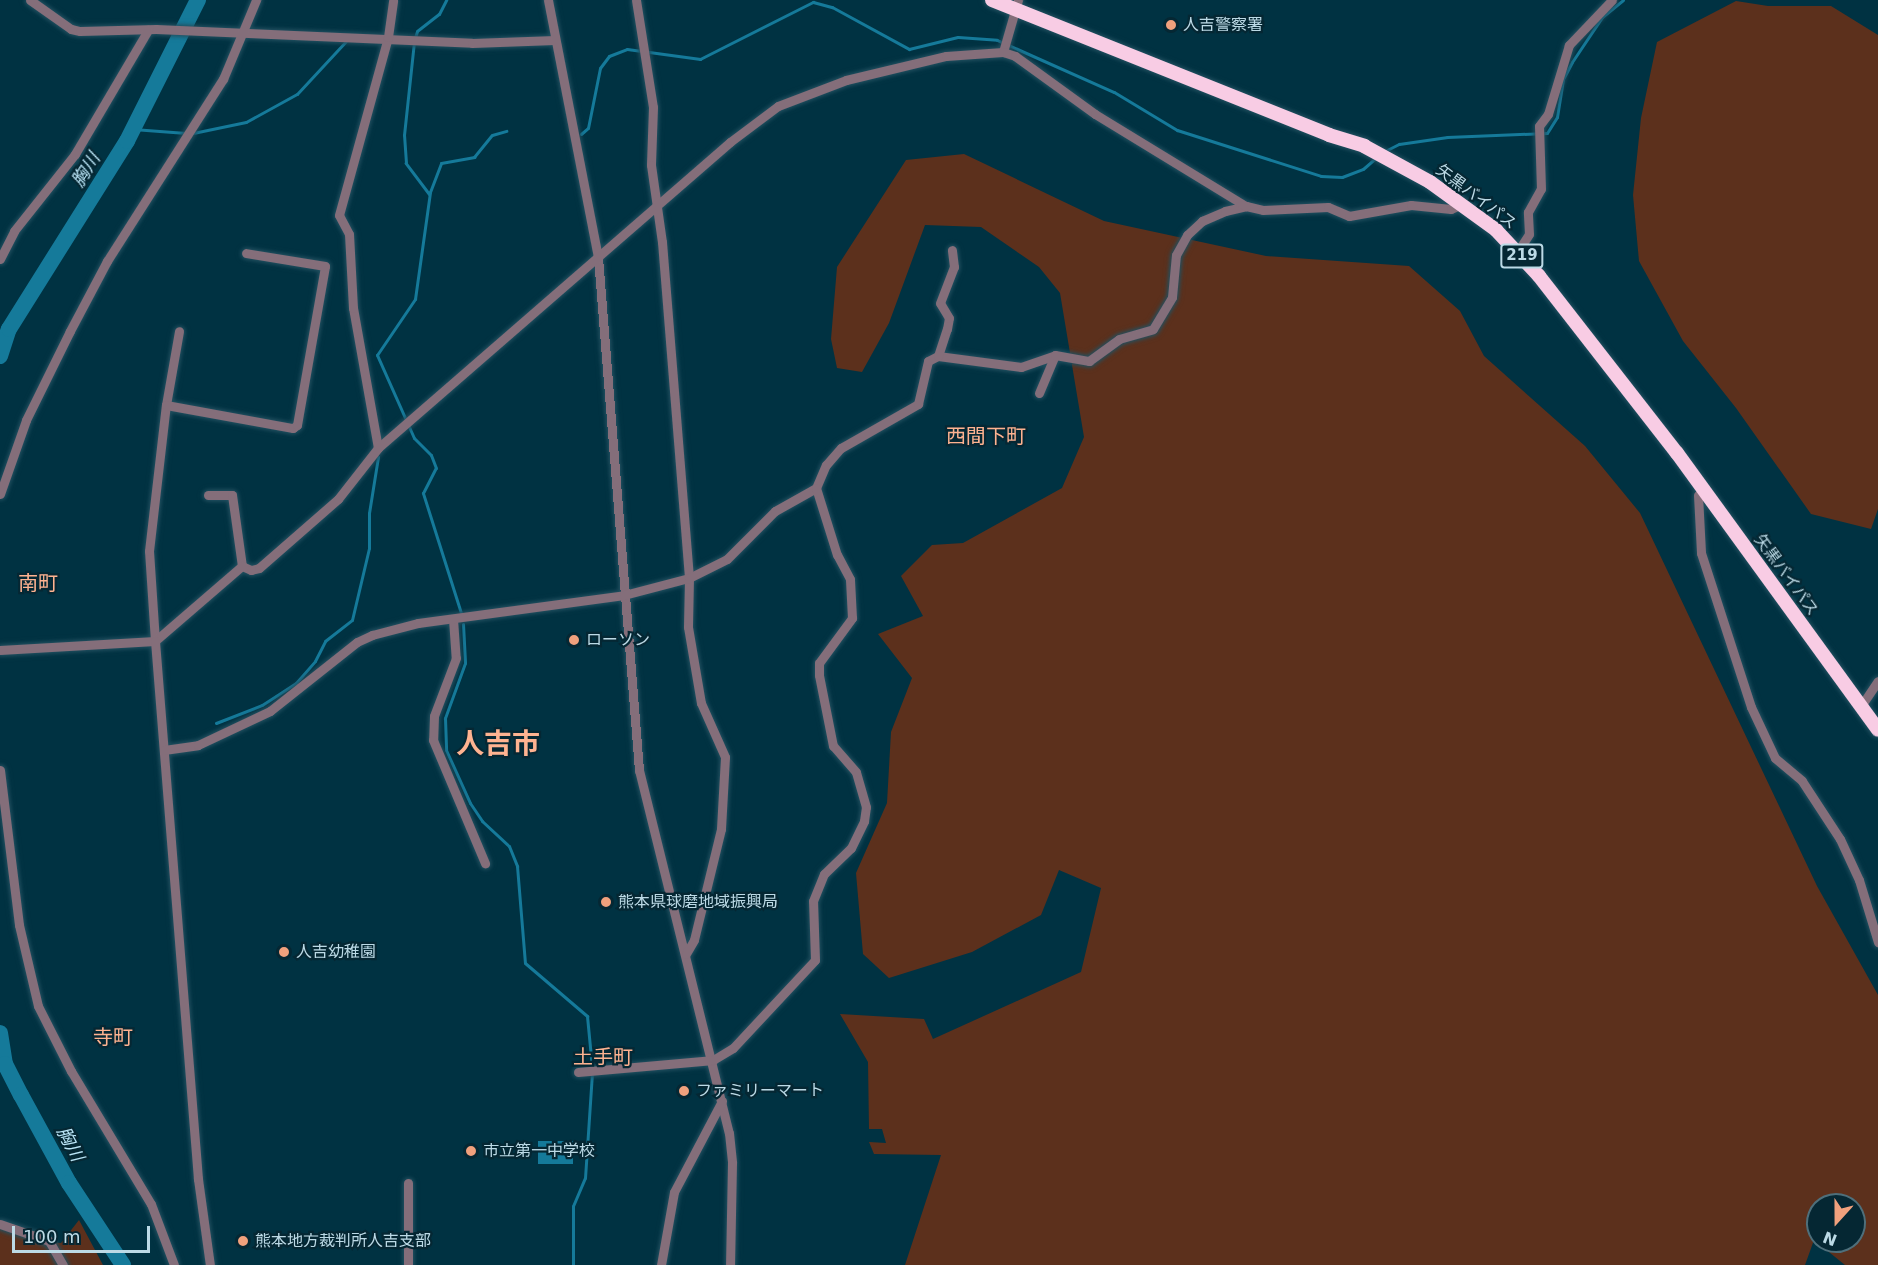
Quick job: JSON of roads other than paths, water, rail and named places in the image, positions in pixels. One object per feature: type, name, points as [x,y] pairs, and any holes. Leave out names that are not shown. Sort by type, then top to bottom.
[{"type":"highway","name":"矢黒バイパス","points":[[992,0],[1016,6],[1364,146],[1462,204],[1518,251],[1677,453],[1878,730]]},
{"type":"street","points":[[30,0],[71,29],[416,39],[555,40]]},
{"type":"street","points":[[0,494],[26,420],[70,331],[112,253],[223,79],[256,0]]},
{"type":"street","points":[[378,448],[353,308],[349,234],[339,215],[388,37],[393,0]]},
{"type":"street","points":[[548,0],[598,256],[639,770],[722,1101],[732,1163],[730,1265]]},
{"type":"street","points":[[636,0],[653,107],[651,165],[655,207],[662,242],[689,579],[688,627],[697,686],[725,757],[721,829],[694,940],[686,954]]},
{"type":"street","points":[[1518,251],[1529,234],[1528,213],[1541,189],[1539,126],[1548,114],[1569,45],[1612,0]]},
{"type":"street","points":[[1003,52],[1016,6]]},
{"type":"street","points":[[0,259],[14,231],[75,154],[152,30]]},
{"type":"street","points":[[242,566],[251,570],[259,568],[338,499],[378,448],[655,207],[778,106],[846,80],[919,61],[1003,52],[1040,71],[1095,114],[1246,206],[1263,210],[1328,207],[1349,216],[1411,206],[1451,208],[1462,204]]},
{"type":"street","points":[[164,750],[198,745],[270,711],[357,642],[372,634],[453,619],[624,596],[689,579],[727,559],[775,511],[816,488],[826,465],[841,448],[918,404],[928,361],[938,356],[1021,367],[1055,355],[1089,361],[1119,339],[1153,329],[1172,297],[1176,255],[1187,235],[1202,221],[1246,206]]},
{"type":"street","points":[[938,356],[949,318],[940,303],[954,267],[952,250]]},
{"type":"street","points":[[166,405],[293,428],[297,425],[324,266],[246,253]]},
{"type":"street","points":[[179,330],[166,405],[149,551],[198,1179],[210,1265]]},
{"type":"street","points":[[1039,393],[1055,355]]},
{"type":"street","points":[[578,1071],[713,1060],[733,1048],[815,960],[813,901],[824,874],[851,848],[864,821],[866,807],[856,772],[833,746],[819,675],[819,663],[852,618],[850,579],[837,555],[816,488]]},
{"type":"street","points":[[208,495],[232,495],[242,566]]},
{"type":"street","points":[[1698,495],[1701,553],[1751,707],[1775,758],[1807,788],[1840,838],[1859,880],[1878,942]]},
{"type":"street","points":[[0,650],[155,641],[242,566]]},
{"type":"street","points":[[453,619],[456,658],[435,716],[433,740],[485,863]]},
{"type":"street","points":[[1861,706],[1878,681]]},
{"type":"street","points":[[0,770],[19,925],[38,1006],[71,1071],[151,1204],[174,1265]]},
{"type":"street","points":[[661,1265],[674,1192],[722,1101]]},
{"type":"street","points":[[408,1183],[408,1265]]},
{"type":"street","points":[[0,1224],[49,1241],[63,1265]]},
{"type":"water","points":[[538,1141],[573,1141],[573,1164],[538,1164]]},
{"type":"waterway","name":"胸川","points":[[0,356],[9,329],[127,141],[198,0]]},
{"type":"waterway","points":[[429,194],[406,163],[404,135],[417,31],[439,14],[446,0]]},
{"type":"waterway","points":[[1385,151],[1399,144],[1447,137],[1547,133],[1557,117],[1563,79],[1572,62],[1602,17],[1623,0]]},
{"type":"waterway","points":[[581,134],[588,128],[600,68],[609,56],[627,49],[700,59],[813,2],[832,7],[909,49],[958,37],[997,40],[1114,92],[1177,130],[1321,176],[1342,177],[1363,169],[1377,157]]},
{"type":"waterway","points":[[193,133],[246,122],[297,94],[346,41]]},
{"type":"waterway","points":[[133,129],[186,133]]},
{"type":"waterway","points":[[461,613],[423,493],[436,468],[431,455],[414,438],[377,355],[415,299],[430,192],[441,163],[474,157],[492,135],[506,131]]},
{"type":"waterway","points":[[216,723],[262,705],[296,683],[315,661],[325,641],[352,620],[369,548],[369,513],[378,457]]},
{"type":"waterway","points":[[463,624],[465,663],[445,718],[446,750],[470,803],[482,821],[509,846],[517,866],[525,963],[587,1016],[592,1068]]},
{"type":"waterway","name":"胸川","points":[[0,1033],[5,1064],[21,1095],[69,1183],[123,1265]]},
{"type":"waterway","points":[[573,1265],[573,1206],[585,1178],[592,1073]]},
{"type":"place","name":"人吉警察署","points":[[1171,25]]},
{"type":"place","name":"ローソン","points":[[574,640]]},
{"type":"place","name":"熊本県球磨地域振興局","points":[[606,902]]},
{"type":"place","name":"人吉幼稚園","points":[[284,952]]},
{"type":"place","name":"ファミリーマート","points":[[684,1091]]},
{"type":"place","name":"市立第一中学校","points":[[471,1151]]},
{"type":"place","name":"熊本地方裁判所人吉支部","points":[[243,1241]]},
{"type":"district","name":"西間下町","points":[[986,436]]},
{"type":"district","name":"南町","points":[[38,583]]},
{"type":"district","name":"人吉市","points":[[498,744]]},
{"type":"district","name":"寺町","points":[[113,1037]]},
{"type":"district","name":"土手町","points":[[603,1057]]}]
